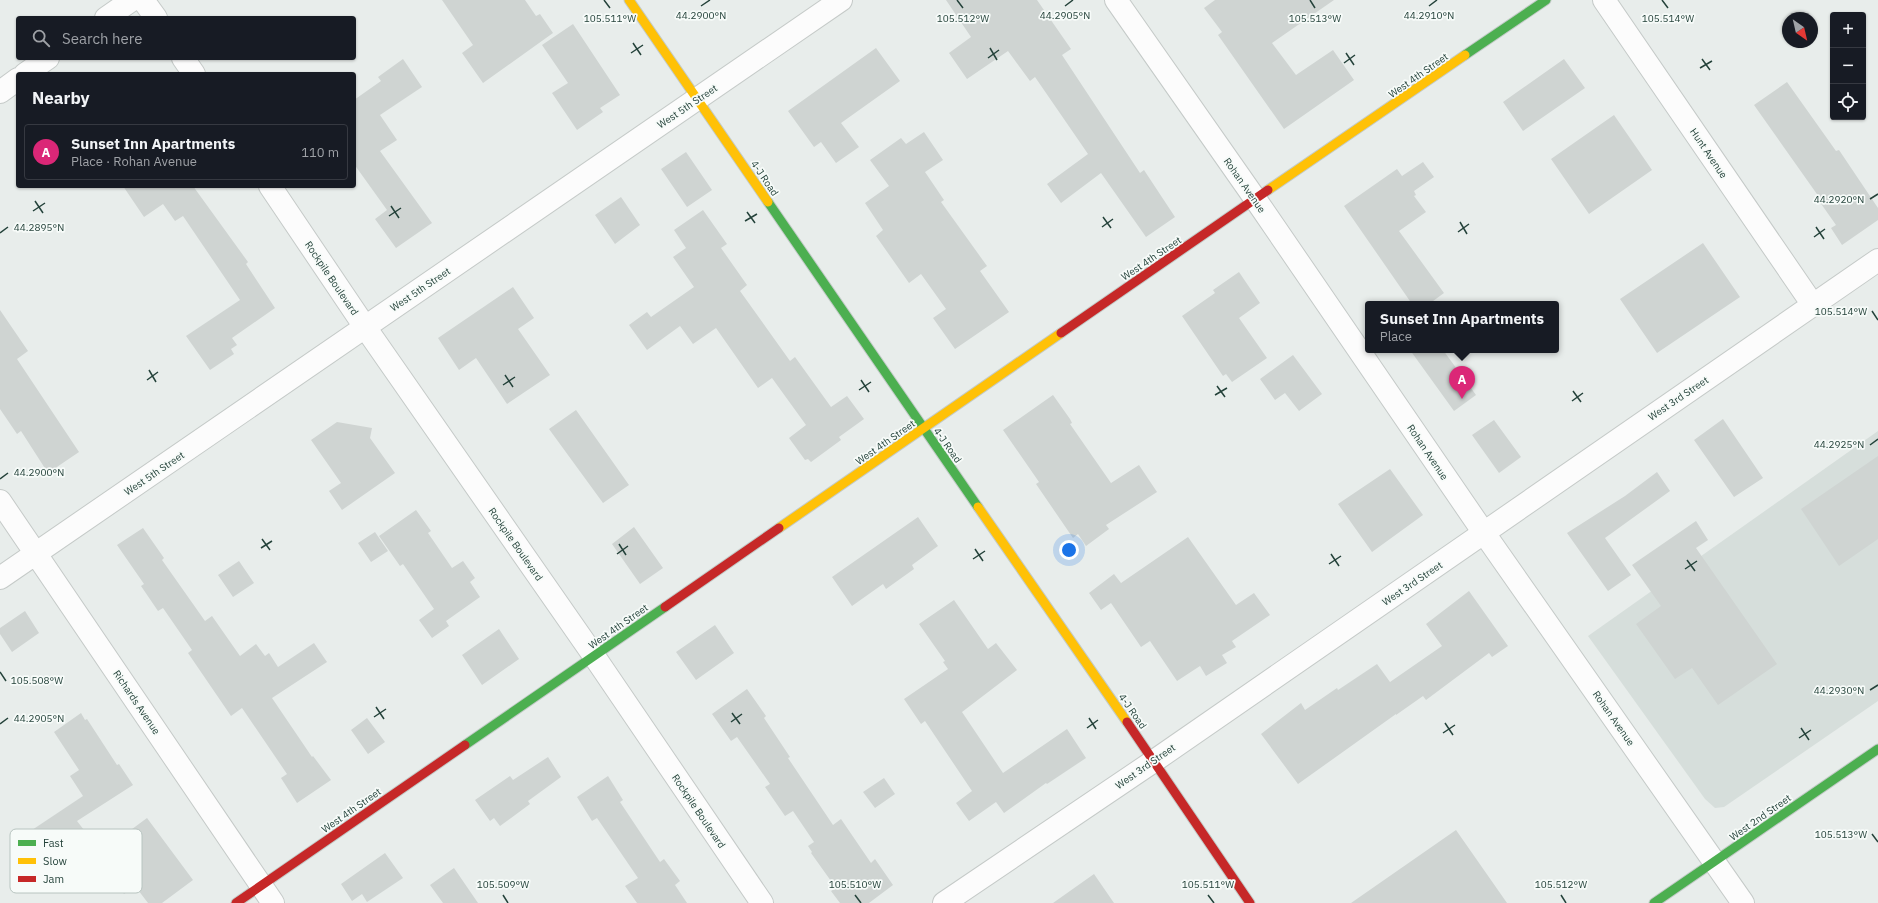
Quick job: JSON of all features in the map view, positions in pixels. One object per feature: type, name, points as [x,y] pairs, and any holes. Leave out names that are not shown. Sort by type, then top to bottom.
[{"type":"street","points":[[109,16],[132,0]]},
{"type":"street","points":[[143,0],[155,16]]},
{"type":"street","name":"4-J Road","points":[[629,0],[1154,761],[1250,903]]},
{"type":"street","name":"West 5th Street","points":[[0,578],[841,0]]},
{"type":"street","name":"Rohan Avenue","points":[[1116,0],[1256,200],[1484,533],[1742,903]]},
{"type":"street","name":"West 4th Street","points":[[236,903],[267,894],[594,656],[924,429],[1098,307],[1546,0]]},
{"type":"street","name":"Hunt Avenue","points":[[1604,0],[1813,305]]},
{"type":"street","points":[[28,72],[45,60]]},
{"type":"street","points":[[184,60],[193,72]]},
{"type":"street","points":[[0,92],[16,80]]},
{"type":"street","name":"Rockpile Boulevard","points":[[271,188],[365,327],[594,656],[762,903]]},
{"type":"street","name":"West 3rd Street","points":[[944,903],[1154,761],[1878,260]]},
{"type":"street","name":"Richards Avenue","points":[[0,500],[267,894]]},
{"type":"street","name":"West 2nd Street","points":[[1654,903],[1878,749]]},
{"type":"shaded area","points":[[1878,431],[1878,701],[1724,807],[1715,808],[1705,799],[1588,636]]},
{"type":"building","points":[[442,0],[525,0],[536,16],[540,14],[553,33],[483,83],[462,53],[473,45]]},
{"type":"building","points":[[946,0],[1037,0],[1071,49],[1062,55],[1140,173],[1144,170],[1175,217],[1146,237],[1101,173],[1061,203],[1047,184],[1088,154],[1035,77],[1030,81],[1008,51],[967,79],[949,53],[971,37]]},
{"type":"building","points":[[1215,0],[1334,0],[1272,43],[1296,75],[1333,50],[1354,80],[1284,129],[1218,35],[1222,32],[1204,8]]},
{"type":"building","points":[[573,24],[620,95],[600,108],[603,112],[577,130],[552,93],[568,83],[542,45]]},
{"type":"building","points":[[876,48],[900,81],[841,123],[859,147],[836,163],[821,142],[814,147],[788,111]]},
{"type":"building","points":[[403,59],[422,87],[380,115],[397,140],[380,151],[432,223],[396,248],[375,219],[387,210],[356,167],[356,99],[381,81],[378,77]]},
{"type":"building","points":[[1564,59],[1585,88],[1523,131],[1503,102]]},
{"type":"building","points":[[1787,82],[1836,151],[1839,150],[1878,208],[1878,220],[1842,245],[1831,228],[1836,225],[1817,198],[1819,197],[1754,105]]},
{"type":"building","points":[[1614,115],[1652,170],[1589,214],[1551,159]]},
{"type":"building","points":[[924,132],[943,160],[925,172],[944,200],[941,202],[987,266],[980,271],[1009,312],[955,349],[933,318],[946,309],[921,274],[909,283],[876,236],[883,230],[865,203],[889,186],[870,160],[901,138],[906,144]]},
{"type":"building","points":[[686,152],[712,190],[687,207],[661,169]]},
{"type":"building","points":[[1423,162],[1434,177],[1414,191],[1416,195],[1414,196],[1426,212],[1399,231],[1444,293],[1433,301],[1410,301],[1344,206],[1397,169],[1402,176]]},
{"type":"building","points":[[124,188],[194,188],[248,262],[246,264],[275,308],[232,338],[237,345],[231,349],[234,354],[210,370],[186,336],[240,300],[183,216],[175,221],[163,204],[144,217]]},
{"type":"building","points":[[621,197],[640,225],[615,244],[595,215]]},
{"type":"building","points":[[703,210],[727,244],[721,248],[747,285],[740,291],[790,361],[795,357],[831,407],[847,396],[864,419],[839,437],[841,440],[811,462],[808,459],[805,460],[789,438],[806,425],[772,378],[758,388],[716,328],[693,344],[680,326],[647,350],[629,325],[647,312],[651,317],[694,287],[673,257],[686,248],[674,230]]},
{"type":"building","points":[[1703,243],[1740,297],[1657,353],[1620,299]]},
{"type":"building","points":[[1239,272],[1260,303],[1239,318],[1267,358],[1232,382],[1226,374],[1223,376],[1182,316],[1215,293],[1213,290]]},
{"type":"building","points":[[513,287],[534,318],[518,329],[550,375],[507,404],[476,358],[459,370],[438,338]]},
{"type":"building","points":[[0,310],[28,351],[17,359],[79,452],[48,473],[21,431],[17,434],[0,409]]},
{"type":"building","points":[[1412,353],[1445,353],[1476,395],[1454,411]]},
{"type":"building","points":[[1293,355],[1322,394],[1299,411],[1285,393],[1275,400],[1260,379]]},
{"type":"building","points":[[1053,395],[1070,419],[1072,423],[1070,424],[1111,483],[1139,465],[1157,492],[1106,525],[1109,529],[1086,546],[1078,534],[1073,538],[1036,484],[1039,482],[1003,430]]},
{"type":"building","points":[[576,410],[629,485],[603,503],[549,429]]},
{"type":"building","points":[[1723,419],[1763,478],[1734,497],[1694,440]]},
{"type":"building","points":[[1494,420],[1521,457],[1499,473],[1472,435]]},
{"type":"building","points":[[337,422],[372,428],[370,438],[395,473],[342,510],[329,491],[341,483],[311,440]]},
{"type":"building","points":[[1878,456],[1878,539],[1839,566],[1801,509]]},
{"type":"building","points":[[1390,469],[1423,515],[1372,552],[1338,504]]},
{"type":"building","points":[[1657,472],[1670,491],[1605,538],[1631,575],[1608,591],[1567,533],[1625,496]]},
{"type":"building","points":[[416,510],[431,531],[428,533],[452,568],[463,561],[475,578],[470,582],[480,597],[446,621],[449,626],[432,638],[419,620],[434,609],[403,564],[400,566],[379,536]]},
{"type":"building","points":[[918,517],[938,546],[912,565],[914,569],[886,589],[883,584],[852,606],[832,577]]},
{"type":"building","points":[[1696,521],[1708,540],[1696,548],[1777,664],[1718,705],[1692,668],[1675,679],[1636,624],[1661,606],[1632,565]]},
{"type":"building","points":[[634,527],[663,568],[640,584],[612,544]]},
{"type":"building","points":[[143,528],[164,558],[162,560],[205,621],[212,616],[240,656],[256,644],[265,656],[269,653],[278,667],[314,643],[327,662],[272,698],[312,757],[313,756],[331,780],[297,803],[281,778],[287,774],[242,708],[231,716],[188,653],[192,650],[163,608],[158,611],[141,586],[144,584],[117,545]]},
{"type":"building","points":[[375,532],[388,551],[371,562],[358,543]]},
{"type":"building","points":[[1188,537],[1236,605],[1254,593],[1270,615],[1232,641],[1236,647],[1222,655],[1227,663],[1206,676],[1200,666],[1177,681],[1150,641],[1141,647],[1111,603],[1101,610],[1089,593],[1114,574],[1121,583]]},
{"type":"building","points":[[239,561],[254,583],[233,597],[218,575]]},
{"type":"building","points":[[1469,591],[1508,646],[1492,657],[1489,653],[1426,700],[1423,696],[1298,784],[1261,734],[1301,703],[1305,710],[1337,688],[1338,690],[1377,664],[1390,682],[1442,646],[1426,624]]},
{"type":"building","points":[[954,600],[988,649],[996,643],[1017,670],[962,712],[1003,773],[1067,729],[1086,758],[1047,784],[1046,783],[1004,813],[996,802],[969,821],[956,803],[972,791],[925,721],[921,724],[904,699],[948,669],[943,662],[945,661],[919,624]]},
{"type":"building","points":[[25,611],[39,633],[12,652],[0,634],[0,628]]},
{"type":"building","points":[[715,625],[734,653],[696,680],[676,652]]},
{"type":"building","points":[[499,629],[519,659],[482,685],[462,655]]},
{"type":"building","points":[[747,689],[766,716],[764,718],[790,757],[788,758],[833,825],[841,819],[871,863],[875,859],[893,885],[869,903],[840,903],[831,891],[836,888],[811,853],[812,852],[808,846],[814,842],[793,811],[785,816],[765,787],[770,784],[737,737],[731,741],[712,714]]},
{"type":"building","points":[[81,713],[85,720],[87,719],[117,765],[119,764],[133,785],[77,821],[83,829],[34,829],[83,796],[70,776],[79,770],[54,732]]},
{"type":"building","points":[[367,718],[385,742],[368,754],[351,730]]},
{"type":"building","points":[[548,757],[561,777],[528,801],[530,804],[500,826],[494,818],[490,821],[475,800],[510,776],[513,780]]},
{"type":"building","points":[[608,776],[623,800],[620,802],[660,862],[664,859],[680,881],[675,885],[687,903],[637,903],[625,886],[638,878],[597,818],[592,821],[577,797]]},
{"type":"building","points":[[884,778],[895,794],[875,808],[863,792]]},
{"type":"building","points":[[147,818],[193,880],[162,903],[148,903],[140,893],[142,893],[142,829],[132,829]]},
{"type":"building","points":[[1456,830],[1507,903],[1351,903]]},
{"type":"building","points":[[385,853],[403,878],[367,902],[362,894],[352,901],[341,884]]},
{"type":"building","points":[[454,868],[478,903],[443,903],[430,885]]},
{"type":"building","points":[[1094,874],[1114,903],[1053,903]]},
{"type":"traffic: fast","points":[[1465,55],[1546,0]]},
{"type":"traffic: fast","points":[[768,202],[978,507]]},
{"type":"traffic: fast","points":[[465,745],[665,607]]},
{"type":"traffic: fast","points":[[1654,903],[1878,749]]},
{"type":"traffic: slow","points":[[629,0],[768,202]]},
{"type":"traffic: slow","points":[[1268,190],[1465,55]]},
{"type":"traffic: slow","points":[[779,528],[1061,333]]},
{"type":"traffic: slow","points":[[978,507],[1127,722]]},
{"type":"traffic: jam","points":[[1061,333],[1268,190]]},
{"type":"traffic: jam","points":[[665,607],[779,528]]},
{"type":"traffic: jam","points":[[1127,722],[1250,903]]},
{"type":"traffic: jam","points":[[236,903],[465,745]]},
{"type":"place","name":"Sunset Inn Apartments","points":[[1462,399]]}]
